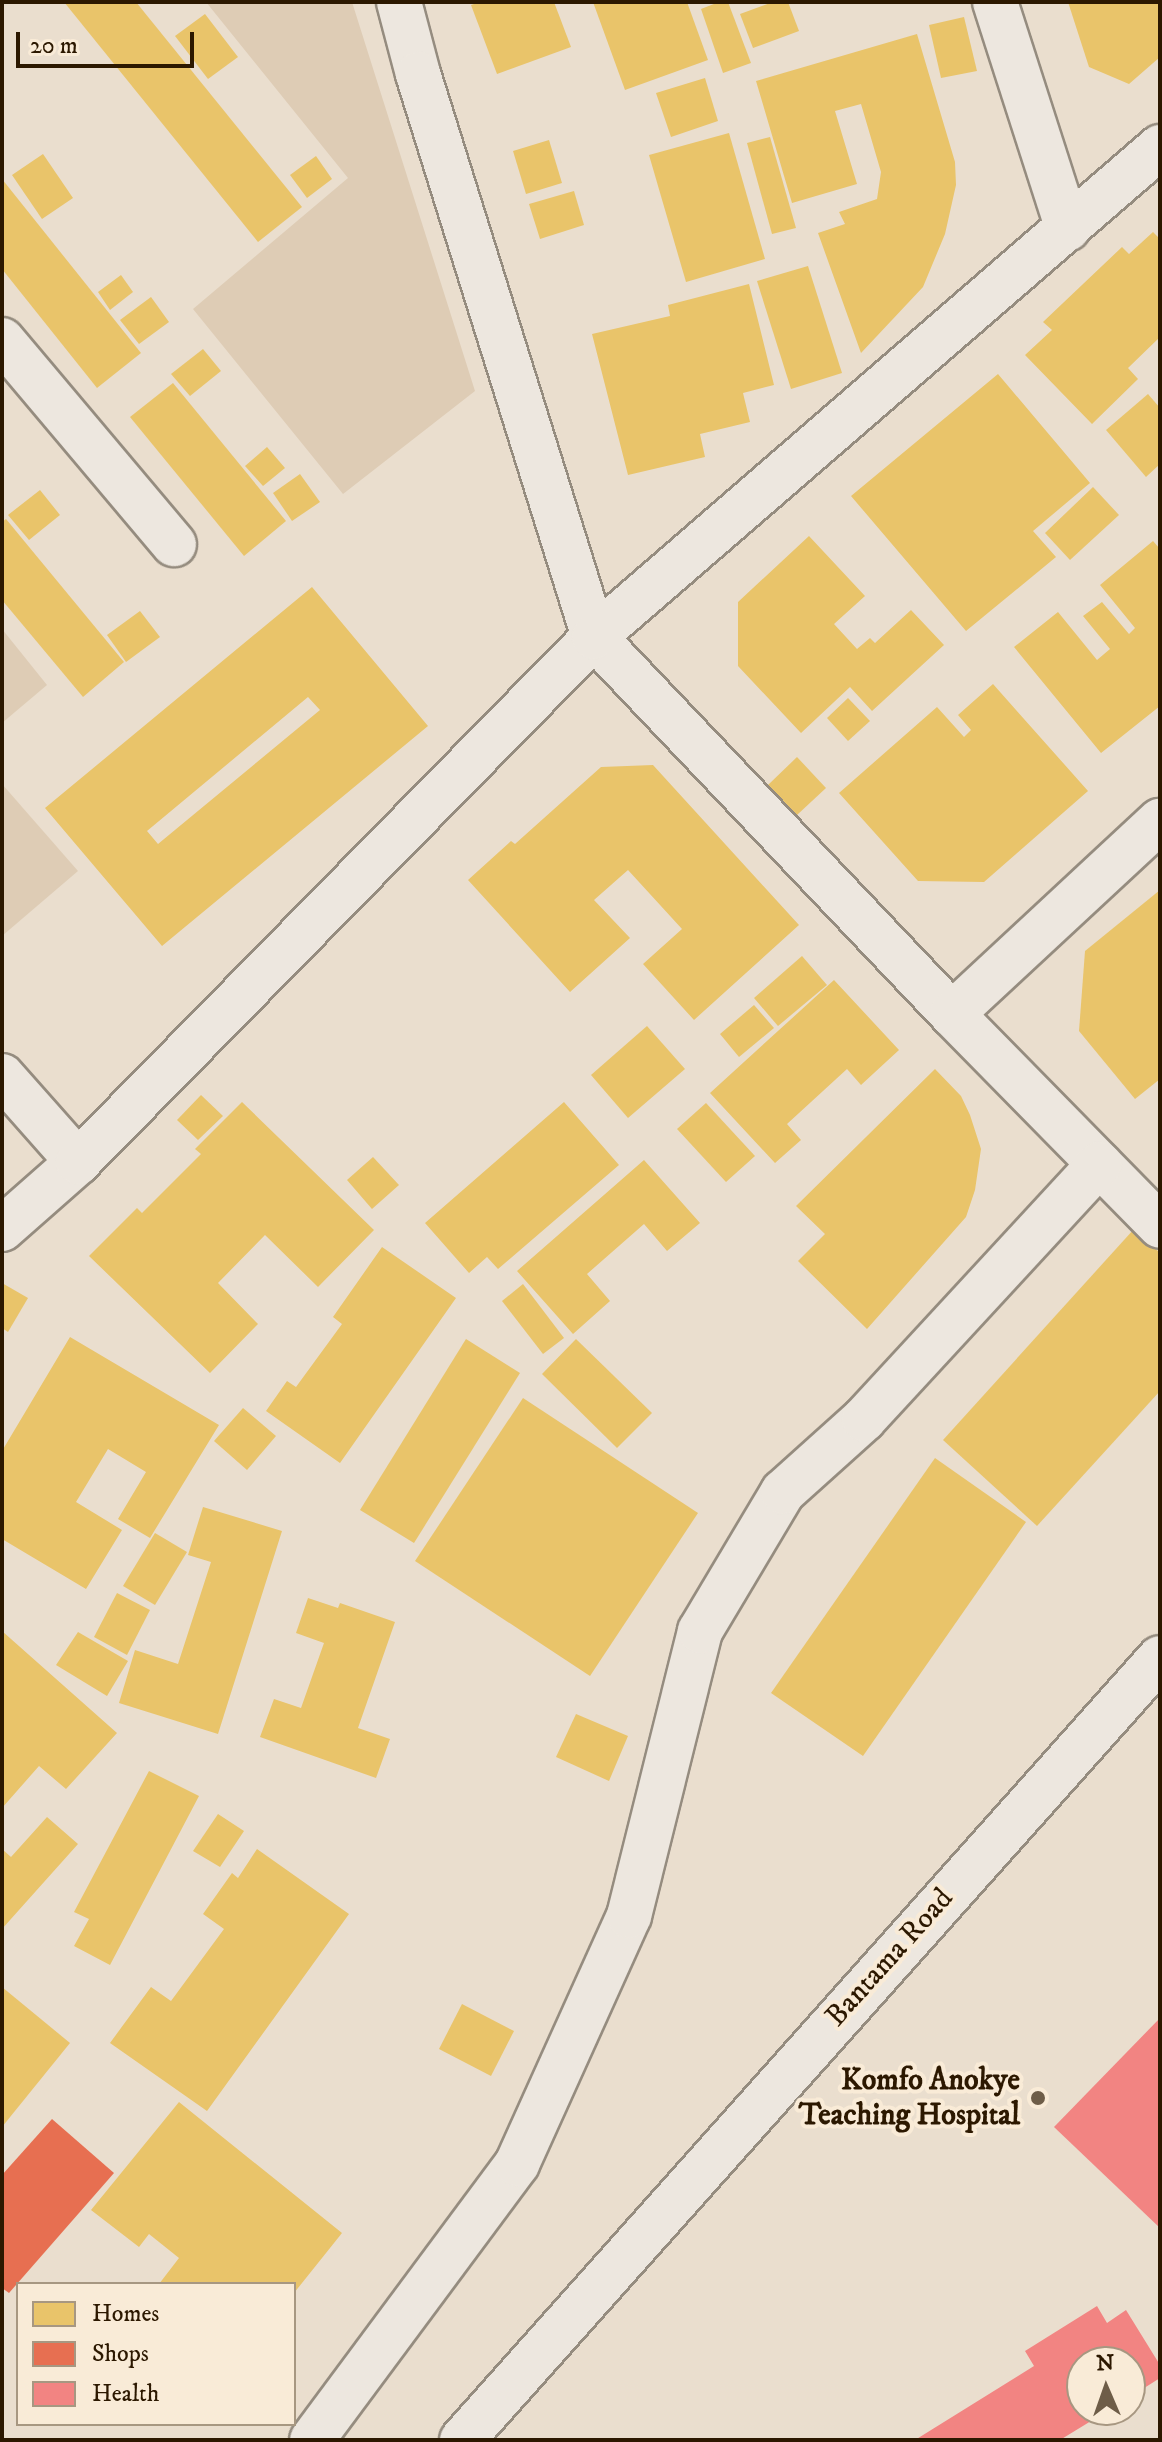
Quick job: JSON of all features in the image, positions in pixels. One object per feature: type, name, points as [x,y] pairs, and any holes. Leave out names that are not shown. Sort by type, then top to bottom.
[{"type":"street","points":[[399,2],[418,74],[594,637],[952,1014],[1160,1226]]},
{"type":"street","points":[[995,2],[1068,229]]},
{"type":"street","points":[[2,1229],[78,1162],[594,637],[1160,147]]},
{"type":"street","points":[[2,340],[174,544]]},
{"type":"street","points":[[952,1014],[1160,821]]},
{"type":"street","points":[[2,1076],[78,1162]]},
{"type":"street","points":[[312,2440],[517,2164],[629,1916],[700,1631],[783,1492],[864,1419],[1099,1164]]},
{"type":"street","name":"Bantama Road","points":[[462,2440],[1160,1658]]},
{"type":"shaded area","points":[[206,2],[352,2],[475,391],[343,494],[193,309],[348,178]]},
{"type":"shaded area","points":[[2,629],[47,685],[2,723]]},
{"type":"shaded area","points":[[2,784],[78,871],[2,936]]},
{"type":"building: Homes","points":[[64,2],[136,2],[302,207],[258,242]]},
{"type":"building: Homes","points":[[480,2],[554,2],[571,47],[497,74],[471,5]]},
{"type":"building: Homes","points":[[593,2],[687,2],[708,60],[625,90]]},
{"type":"building: Homes","points":[[728,2],[751,63],[723,73],[701,9]]},
{"type":"building: Homes","points":[[773,2],[788,2],[799,31],[753,48],[740,14]]},
{"type":"building: Homes","points":[[1068,2],[1160,2],[1160,57],[1129,84],[1089,67]]},
{"type":"building: Homes","points":[[205,14],[238,57],[208,79],[175,36]]},
{"type":"building: Homes","points":[[964,17],[977,71],[941,78],[929,25]]},
{"type":"building: Homes","points":[[917,34],[955,162],[956,185],[945,234],[923,287],[861,353],[818,233],[845,224],[839,212],[877,199],[881,172],[861,104],[835,111],[857,184],[792,203],[756,81]]},
{"type":"building: Homes","points":[[705,78],[718,121],[671,137],[656,93]]},
{"type":"building: Homes","points":[[729,133],[765,259],[686,282],[649,155]]},
{"type":"building: Homes","points":[[770,137],[796,228],[772,234],[747,143]]},
{"type":"building: Homes","points":[[549,140],[562,183],[526,194],[513,151]]},
{"type":"building: Homes","points":[[43,154],[73,198],[42,219],[12,175]]},
{"type":"building: Homes","points":[[316,156],[332,179],[307,198],[290,175]]},
{"type":"building: Homes","points":[[2,179],[141,353],[97,388],[2,269]]},
{"type":"building: Homes","points":[[574,191],[584,225],[540,239],[529,204]]},
{"type":"building: Homes","points":[[1153,232],[1160,239],[1160,337],[1128,368],[1138,379],[1092,424],[1025,355],[1052,330],[1043,322],[1122,247],[1129,254]]},
{"type":"building: Homes","points":[[808,266],[842,373],[791,389],[757,281]]},
{"type":"building: Homes","points":[[121,275],[133,292],[110,310],[98,292]]},
{"type":"building: Homes","points":[[749,284],[774,385],[743,393],[750,422],[700,434],[705,457],[628,475],[592,334],[670,316],[668,305]]},
{"type":"building: Homes","points":[[151,297],[169,322],[139,344],[120,320]]},
{"type":"building: Homes","points":[[203,349],[221,371],[190,396],[171,374]]},
{"type":"building: Homes","points":[[998,374],[1090,483],[1033,531],[1056,557],[966,631],[851,496]]},
{"type":"building: Homes","points":[[173,383],[286,521],[244,556],[130,417]]},
{"type":"building: Homes","points":[[1148,394],[1160,408],[1160,464],[1146,477],[1106,430]]},
{"type":"building: Homes","points":[[267,447],[285,468],[263,486],[245,466]]},
{"type":"building: Homes","points":[[300,474],[320,502],[292,521],[273,493]]},
{"type":"building: Homes","points":[[1093,487],[1119,515],[1070,560],[1045,533]]},
{"type":"building: Homes","points":[[40,490],[60,515],[29,540],[8,515]]},
{"type":"building: Homes","points":[[6,519],[124,662],[83,697],[2,600],[2,522]]},
{"type":"building: Homes","points":[[809,536],[865,596],[834,624],[857,649],[870,638],[875,643],[911,610],[944,645],[872,711],[850,687],[801,733],[738,666],[738,602]]},
{"type":"building: Homes","points":[[1153,541],[1160,549],[1160,706],[1101,753],[1014,647],[1058,612],[1097,660],[1110,649],[1083,616],[1102,602],[1129,634],[1135,628],[1100,585]]},
{"type":"building: Homes","points":[[312,587],[428,726],[162,946],[45,808]],"holes":[[[308,697],[320,710],[158,844],[147,831]]]},
{"type":"building: Homes","points":[[140,611],[160,637],[126,662],[107,635]]},
{"type":"building: Homes","points":[[993,684],[1088,791],[984,882],[918,881],[839,793],[937,707],[964,737],[971,730],[958,715]]},
{"type":"building: Homes","points":[[848,698],[870,721],[848,741],[827,718]]},
{"type":"building: Homes","points":[[797,757],[826,788],[797,815],[768,785]]},
{"type":"building: Homes","points":[[653,765],[799,925],[694,1020],[643,964],[682,929],[628,870],[594,900],[630,938],[570,992],[468,880],[511,841],[515,844],[601,767]]},
{"type":"building: Homes","points":[[1160,890],[1160,1079],[1135,1099],[1079,1031],[1085,951]]},
{"type":"building: Homes","points":[[802,956],[827,985],[778,1026],[754,998]]},
{"type":"building: Homes","points":[[834,980],[899,1050],[861,1085],[847,1069],[787,1124],[801,1140],[775,1163],[710,1093]]},
{"type":"building: Homes","points":[[754,1005],[774,1028],[739,1057],[720,1034]]},
{"type":"building: Homes","points":[[647,1026],[685,1069],[628,1118],[591,1075]]},
{"type":"building: Homes","points":[[935,1069],[961,1096],[970,1115],[981,1149],[975,1190],[966,1217],[867,1329],[798,1261],[825,1234],[796,1206]]},
{"type":"building: Homes","points":[[201,1095],[223,1116],[198,1140],[177,1120]]},
{"type":"building: Homes","points":[[242,1102],[374,1230],[318,1287],[265,1235],[218,1283],[258,1324],[210,1373],[89,1256],[137,1208],[142,1213],[201,1154],[195,1149]]},
{"type":"building: Homes","points":[[564,1102],[619,1165],[498,1269],[487,1257],[469,1273],[425,1223]]},
{"type":"building: Homes","points":[[706,1103],[755,1156],[726,1182],[677,1129]]},
{"type":"building: Homes","points":[[373,1157],[399,1185],[372,1209],[347,1180]]},
{"type":"building: Homes","points":[[644,1160],[700,1223],[667,1251],[644,1224],[587,1274],[610,1301],[573,1334],[517,1271]]},
{"type":"building: Homes","points":[[1134,1229],[1160,1253],[1160,1391],[1037,1526],[943,1440]]},
{"type":"building: Homes","points":[[382,1247],[456,1298],[340,1463],[266,1411],[287,1381],[296,1387],[342,1324],[333,1317]]},
{"type":"building: Homes","points":[[2,1283],[28,1298],[8,1332],[2,1328]]},
{"type":"building: Homes","points":[[523,1284],[564,1338],[543,1354],[502,1301]]},
{"type":"building: Homes","points":[[70,1337],[219,1425],[150,1538],[118,1519],[146,1472],[108,1449],[76,1502],[122,1530],[86,1589],[2,1539],[2,1451]]},
{"type":"building: Homes","points":[[466,1339],[520,1373],[414,1543],[360,1510]]},
{"type":"building: Homes","points":[[576,1339],[652,1413],[617,1448],[542,1374]]},
{"type":"building: Homes","points":[[523,1398],[698,1513],[590,1676],[415,1561]]},
{"type":"building: Homes","points":[[243,1408],[276,1436],[247,1470],[214,1441]]},
{"type":"building: Homes","points":[[935,1458],[1026,1522],[863,1756],[771,1693]]},
{"type":"building: Homes","points":[[203,1507],[282,1531],[218,1734],[119,1703],[135,1650],[178,1664],[211,1562],[188,1555]]},
{"type":"building: Homes","points":[[155,1533],[187,1552],[155,1605],[123,1586]]},
{"type":"building: Homes","points":[[117,1593],[150,1610],[127,1655],[94,1637]]},
{"type":"building: Homes","points":[[308,1598],[338,1608],[340,1603],[395,1622],[358,1728],[390,1739],[376,1778],[260,1737],[274,1699],[301,1708],[324,1643],[296,1633]]},
{"type":"building: Homes","points":[[2,1631],[117,1733],[66,1789],[39,1766],[2,1808]]},
{"type":"building: Homes","points":[[78,1632],[128,1661],[107,1696],[56,1665]]},
{"type":"building: Homes","points":[[576,1714],[628,1736],[609,1781],[556,1757]]},
{"type":"building: Homes","points":[[149,1771],[199,1796],[110,1965],[74,1946],[89,1919],[74,1912]]},
{"type":"building: Homes","points":[[218,1814],[244,1831],[220,1867],[193,1851]]},
{"type":"building: Homes","points":[[47,1817],[78,1844],[2,1929],[2,1849],[11,1857]]},
{"type":"building: Homes","points":[[257,1849],[349,1914],[207,2111],[110,2043],[151,1987],[171,2001],[224,1929],[203,1914],[232,1873],[238,1878]]},
{"type":"building: Homes","points":[[2,1987],[70,2043],[2,2127]]},
{"type":"building: Homes","points":[[462,2004],[514,2031],[491,2076],[439,2049]]},
{"type":"building: Homes","points":[[179,2102],[342,2233],[296,2290],[296,2282],[161,2282],[179,2258],[149,2234],[139,2247],[91,2210]]},
{"type":"building: Shops","points":[[52,2119],[114,2173],[9,2293],[2,2288],[2,2175]]},
{"type":"building: Health","points":[[1160,2018],[1160,2228],[1054,2127]]},
{"type":"building: Health","points":[[1097,2306],[1107,2323],[1126,2310],[1160,2365],[1160,2378],[1146,2387],[1146,2346],[1066,2346],[1066,2426],[1083,2426],[1060,2440],[915,2440],[1034,2366],[1025,2351]]},
{"type":"place","name":"Komfo Anokye Teaching Hospital","points":[[1038,2098]]}]
